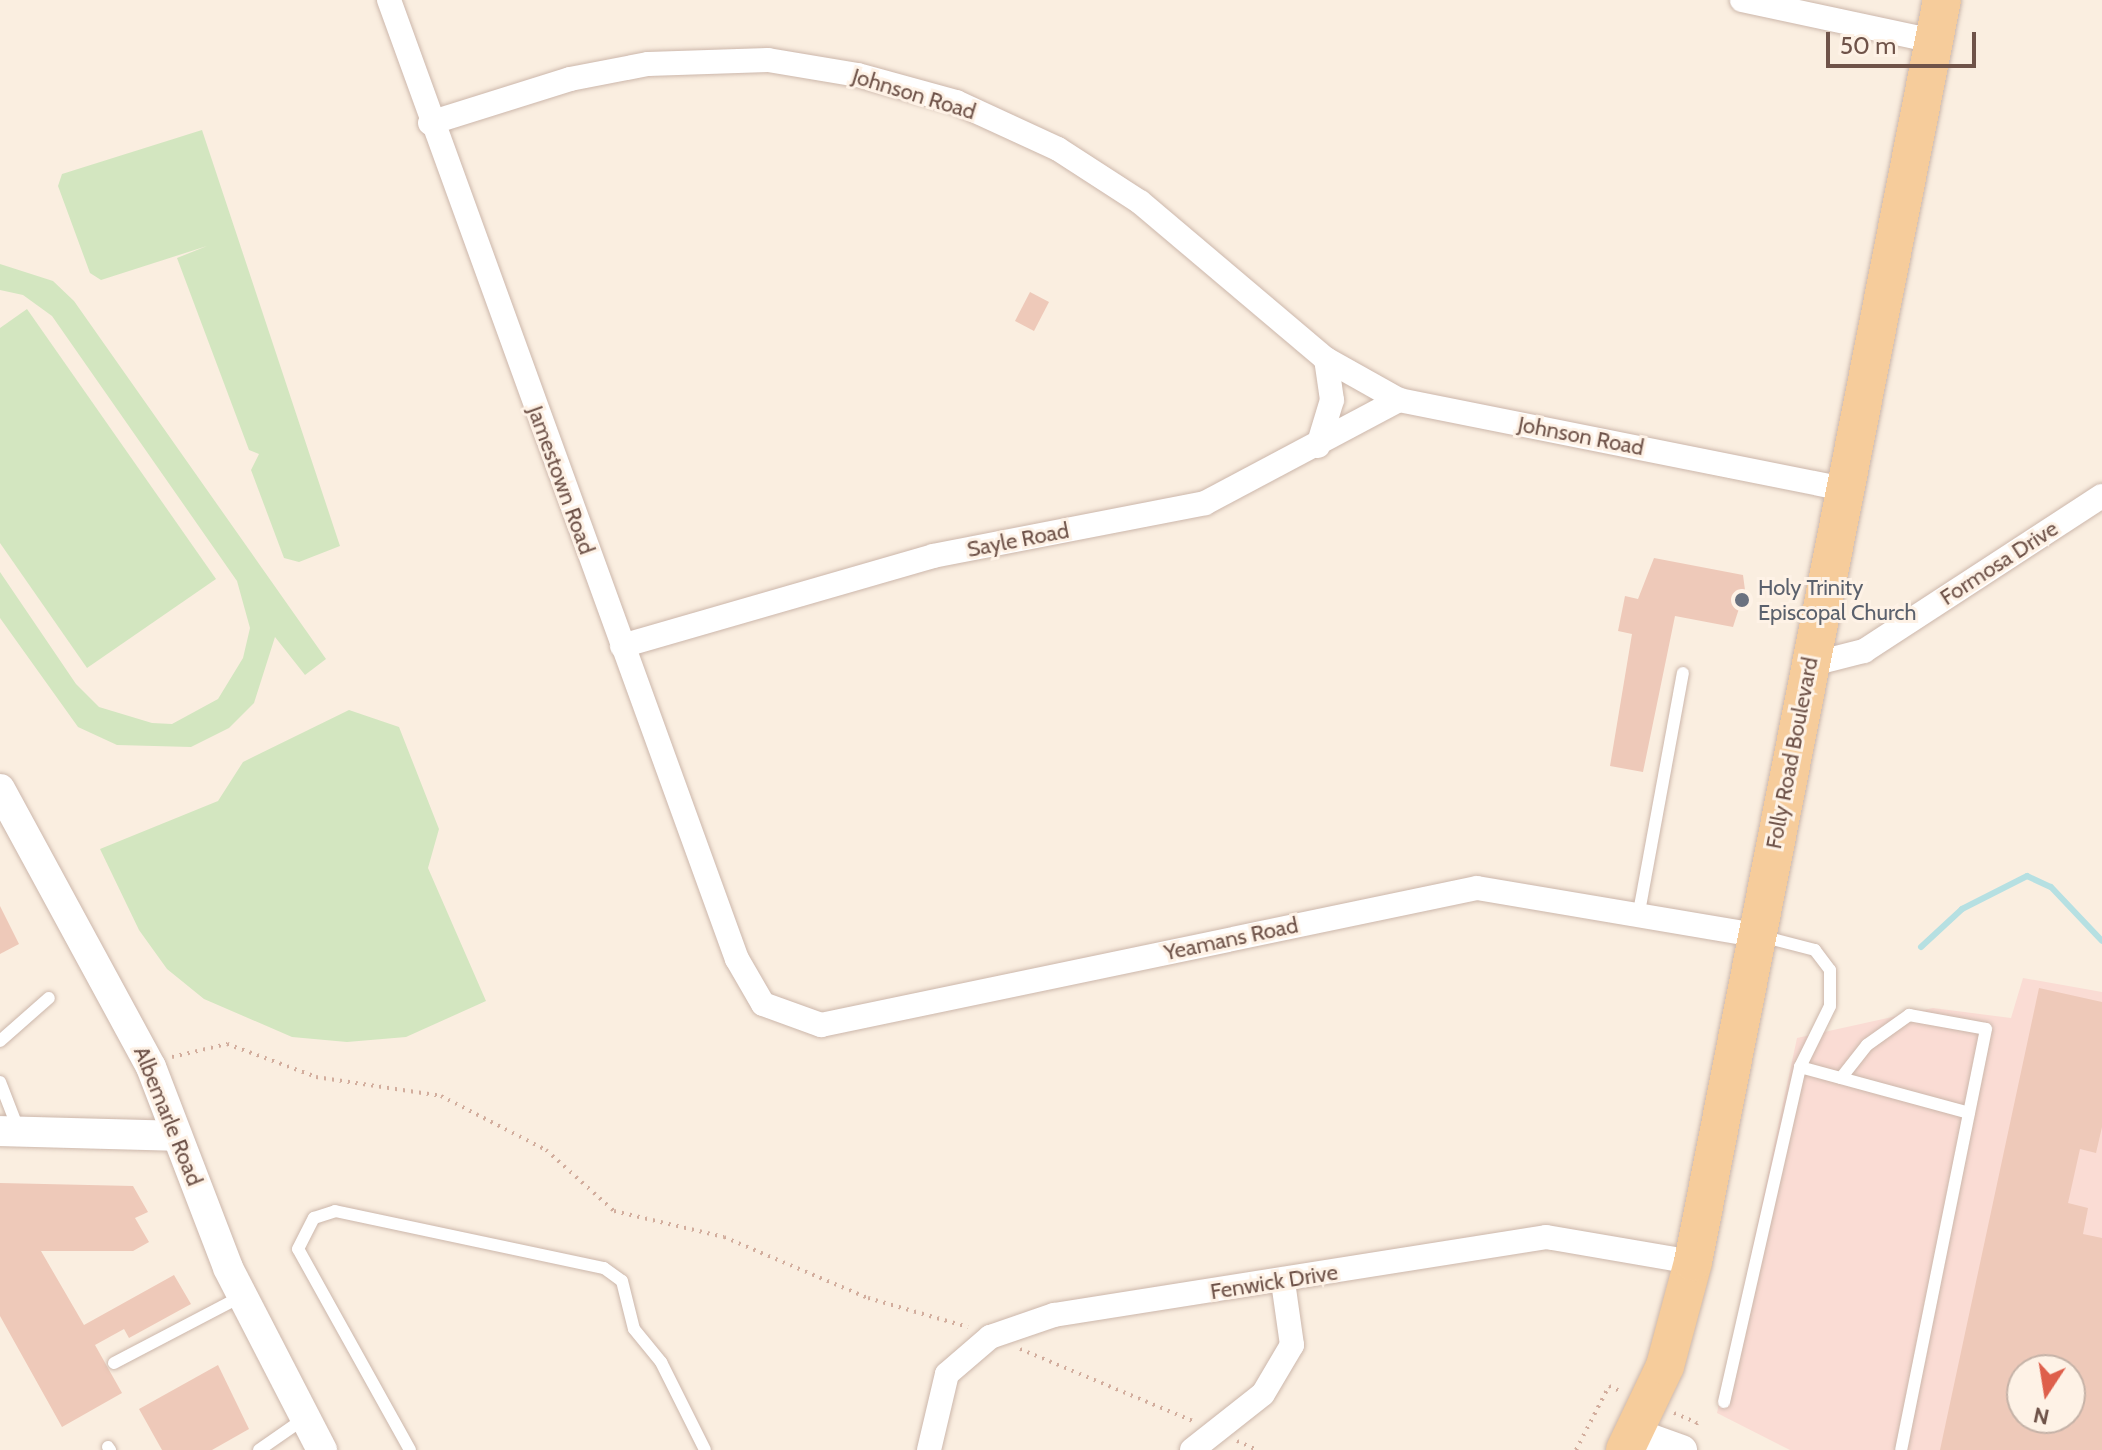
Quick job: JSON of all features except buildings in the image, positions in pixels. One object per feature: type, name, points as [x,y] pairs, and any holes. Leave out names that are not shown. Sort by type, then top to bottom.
[{"type":"main road","name":"Folly Road Boulevard","points":[[1629,1442],[1665,1366],[1693,1262],[1942,0]]},
{"type":"street","name":"Jamestown Road","points":[[389,0],[430,123],[737,959]]},
{"type":"street","points":[[1742,0],[1934,41]]},
{"type":"street","name":"Johnson Road","points":[[430,123],[570,79],[648,64],[768,60],[858,75],[956,102],[1058,149],[1140,202],[1326,359],[1399,400],[1845,489]]},
{"type":"street","points":[[1318,446],[1332,400],[1326,359]]},
{"type":"street","name":"Sayle Road","points":[[622,646],[933,556],[1205,503],[1318,446],[1399,400]]},
{"type":"street","name":"Formosa Drive","points":[[1809,665],[1864,651],[2102,496]]},
{"type":"street","name":"Albemarle Road","points":[[0,789],[151,1067],[242,1296],[322,1450]]},
{"type":"street","name":"Yeamans Road","points":[[737,959],[763,1004],[821,1025],[1477,888],[1639,912],[1756,935]]},
{"type":"street","points":[[10,1131],[177,1136]]},
{"type":"street","name":"Fenwick Drive","points":[[929,1450],[947,1374],[990,1337],[1054,1315],[1283,1282],[1546,1237],[1693,1262]]},
{"type":"street","points":[[1192,1450],[1263,1394],[1292,1345],[1283,1282]]},
{"type":"street","points":[[1629,1442],[1682,1450]]},
{"type":"lane","points":[[1639,912],[1683,673]]},
{"type":"lane","points":[[1724,1402],[1800,1067],[1830,1006],[1830,970],[1815,950],[1756,935]]},
{"type":"lane","points":[[0,1041],[49,998]]},
{"type":"lane","points":[[1841,1078],[1867,1045],[1909,1015],[1986,1029],[1901,1450]]},
{"type":"lane","points":[[1800,1067],[1969,1113]]},
{"type":"lane","points":[[0,1082],[10,1131]]},
{"type":"lane","points":[[410,1450],[298,1249],[314,1218],[335,1211],[604,1268],[622,1281],[634,1329],[661,1362],[705,1450]]},
{"type":"lane","points":[[114,1363],[242,1296]]},
{"type":"lane","points":[[259,1450],[305,1418]]},
{"type":"path","points":[[151,1067],[227,1044],[316,1077],[441,1096],[546,1150],[614,1211],[724,1237],[868,1298],[990,1337],[1257,1450]]},
{"type":"shaded area","points":[[2023,978],[2102,992],[2102,1450],[1790,1450],[1717,1413],[1797,1038],[1933,1008],[2011,1018]]},
{"type":"green space","points":[[202,130],[340,546],[299,562],[284,558],[251,470],[259,454],[249,450],[177,258],[207,246],[101,280],[90,273],[58,186],[62,174]]},
{"type":"green space","points":[[0,264],[53,281],[74,301],[326,659],[305,675],[275,637],[254,703],[229,728],[191,747],[117,745],[78,727],[0,618],[0,572],[76,684],[99,707],[152,723],[172,724],[218,699],[243,658],[250,628],[237,581],[52,316],[23,295],[0,290]]},
{"type":"green space","points":[[27,309],[216,579],[87,668],[0,543],[0,328]]},
{"type":"green space","points":[[349,710],[399,727],[439,829],[428,868],[486,1001],[406,1037],[347,1042],[292,1037],[204,999],[167,969],[139,930],[100,849],[218,801],[243,762]]},
{"type":"waterway","points":[[1921,947],[1962,909],[2027,876],[2051,887],[2102,941]]},
{"type":"place","name":"Holy Trinity Episcopal Church","points":[[1742,600]]}]
